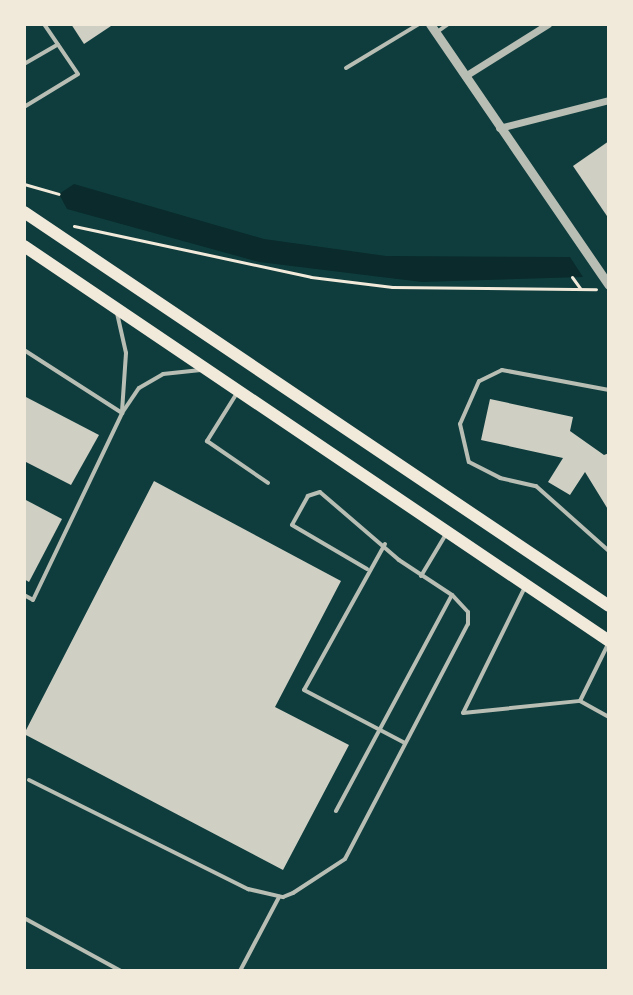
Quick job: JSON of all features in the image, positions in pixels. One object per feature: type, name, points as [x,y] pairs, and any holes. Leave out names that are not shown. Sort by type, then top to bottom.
[{"type":"highway","points":[[24,212],[609,606]]},
{"type":"highway","points":[[24,246],[609,642]]},
{"type":"street","points":[[465,76],[548,24]]},
{"type":"street","points":[[432,28],[609,285]]},
{"type":"street","points":[[499,128],[609,100]]},
{"type":"lane","points":[[24,107],[78,74],[44,24]]},
{"type":"lane","points":[[346,68],[419,24]]},
{"type":"lane","points":[[432,28],[448,24]]},
{"type":"lane","points":[[24,64],[58,44]]},
{"type":"lane","points":[[115,308],[126,353],[122,413]]},
{"type":"lane","points":[[24,350],[122,413]]},
{"type":"lane","points":[[24,595],[33,600],[122,413],[150,380],[177,371],[208,370]]},
{"type":"lane","points":[[609,390],[502,370],[479,381],[460,424],[469,462],[500,478],[536,486],[609,551]]},
{"type":"lane","points":[[238,391],[207,441],[268,483]]},
{"type":"lane","points":[[240,971],[279,897],[319,879],[345,859],[468,624],[468,612],[452,595],[421,576],[320,492],[308,496],[292,525],[367,569]]},
{"type":"lane","points":[[421,576],[447,532]]},
{"type":"lane","points":[[385,544],[367,569],[304,690],[406,743]]},
{"type":"lane","points":[[526,585],[463,713],[580,701],[609,717]]},
{"type":"lane","points":[[336,811],[452,595]]},
{"type":"lane","points":[[580,701],[609,642]]},
{"type":"lane","points":[[29,780],[248,889],[279,897]]},
{"type":"lane","points":[[24,918],[121,971]]},
{"type":"path","points":[[24,184],[59,194]]},
{"type":"path","points":[[74,226],[296,274],[378,285],[461,291],[597,289]]},
{"type":"path","points":[[572,277],[580,288]]},
{"type":"water","points":[[74,184],[264,239],[386,256],[570,257],[583,277],[422,282],[259,262],[67,209],[59,194]]},
{"type":"building","points":[[71,24],[114,24],[84,44]]},
{"type":"building","points":[[609,141],[609,219],[573,166]]},
{"type":"building","points":[[24,396],[99,435],[71,485],[24,461]]},
{"type":"building","points":[[490,399],[573,417],[570,431],[604,455],[609,453],[609,511],[585,472],[570,495],[548,482],[563,458],[481,440]]},
{"type":"building","points":[[154,481],[341,581],[275,707],[349,745],[283,870],[24,734]]},
{"type":"building","points":[[24,499],[62,519],[29,582],[24,579]]}]
